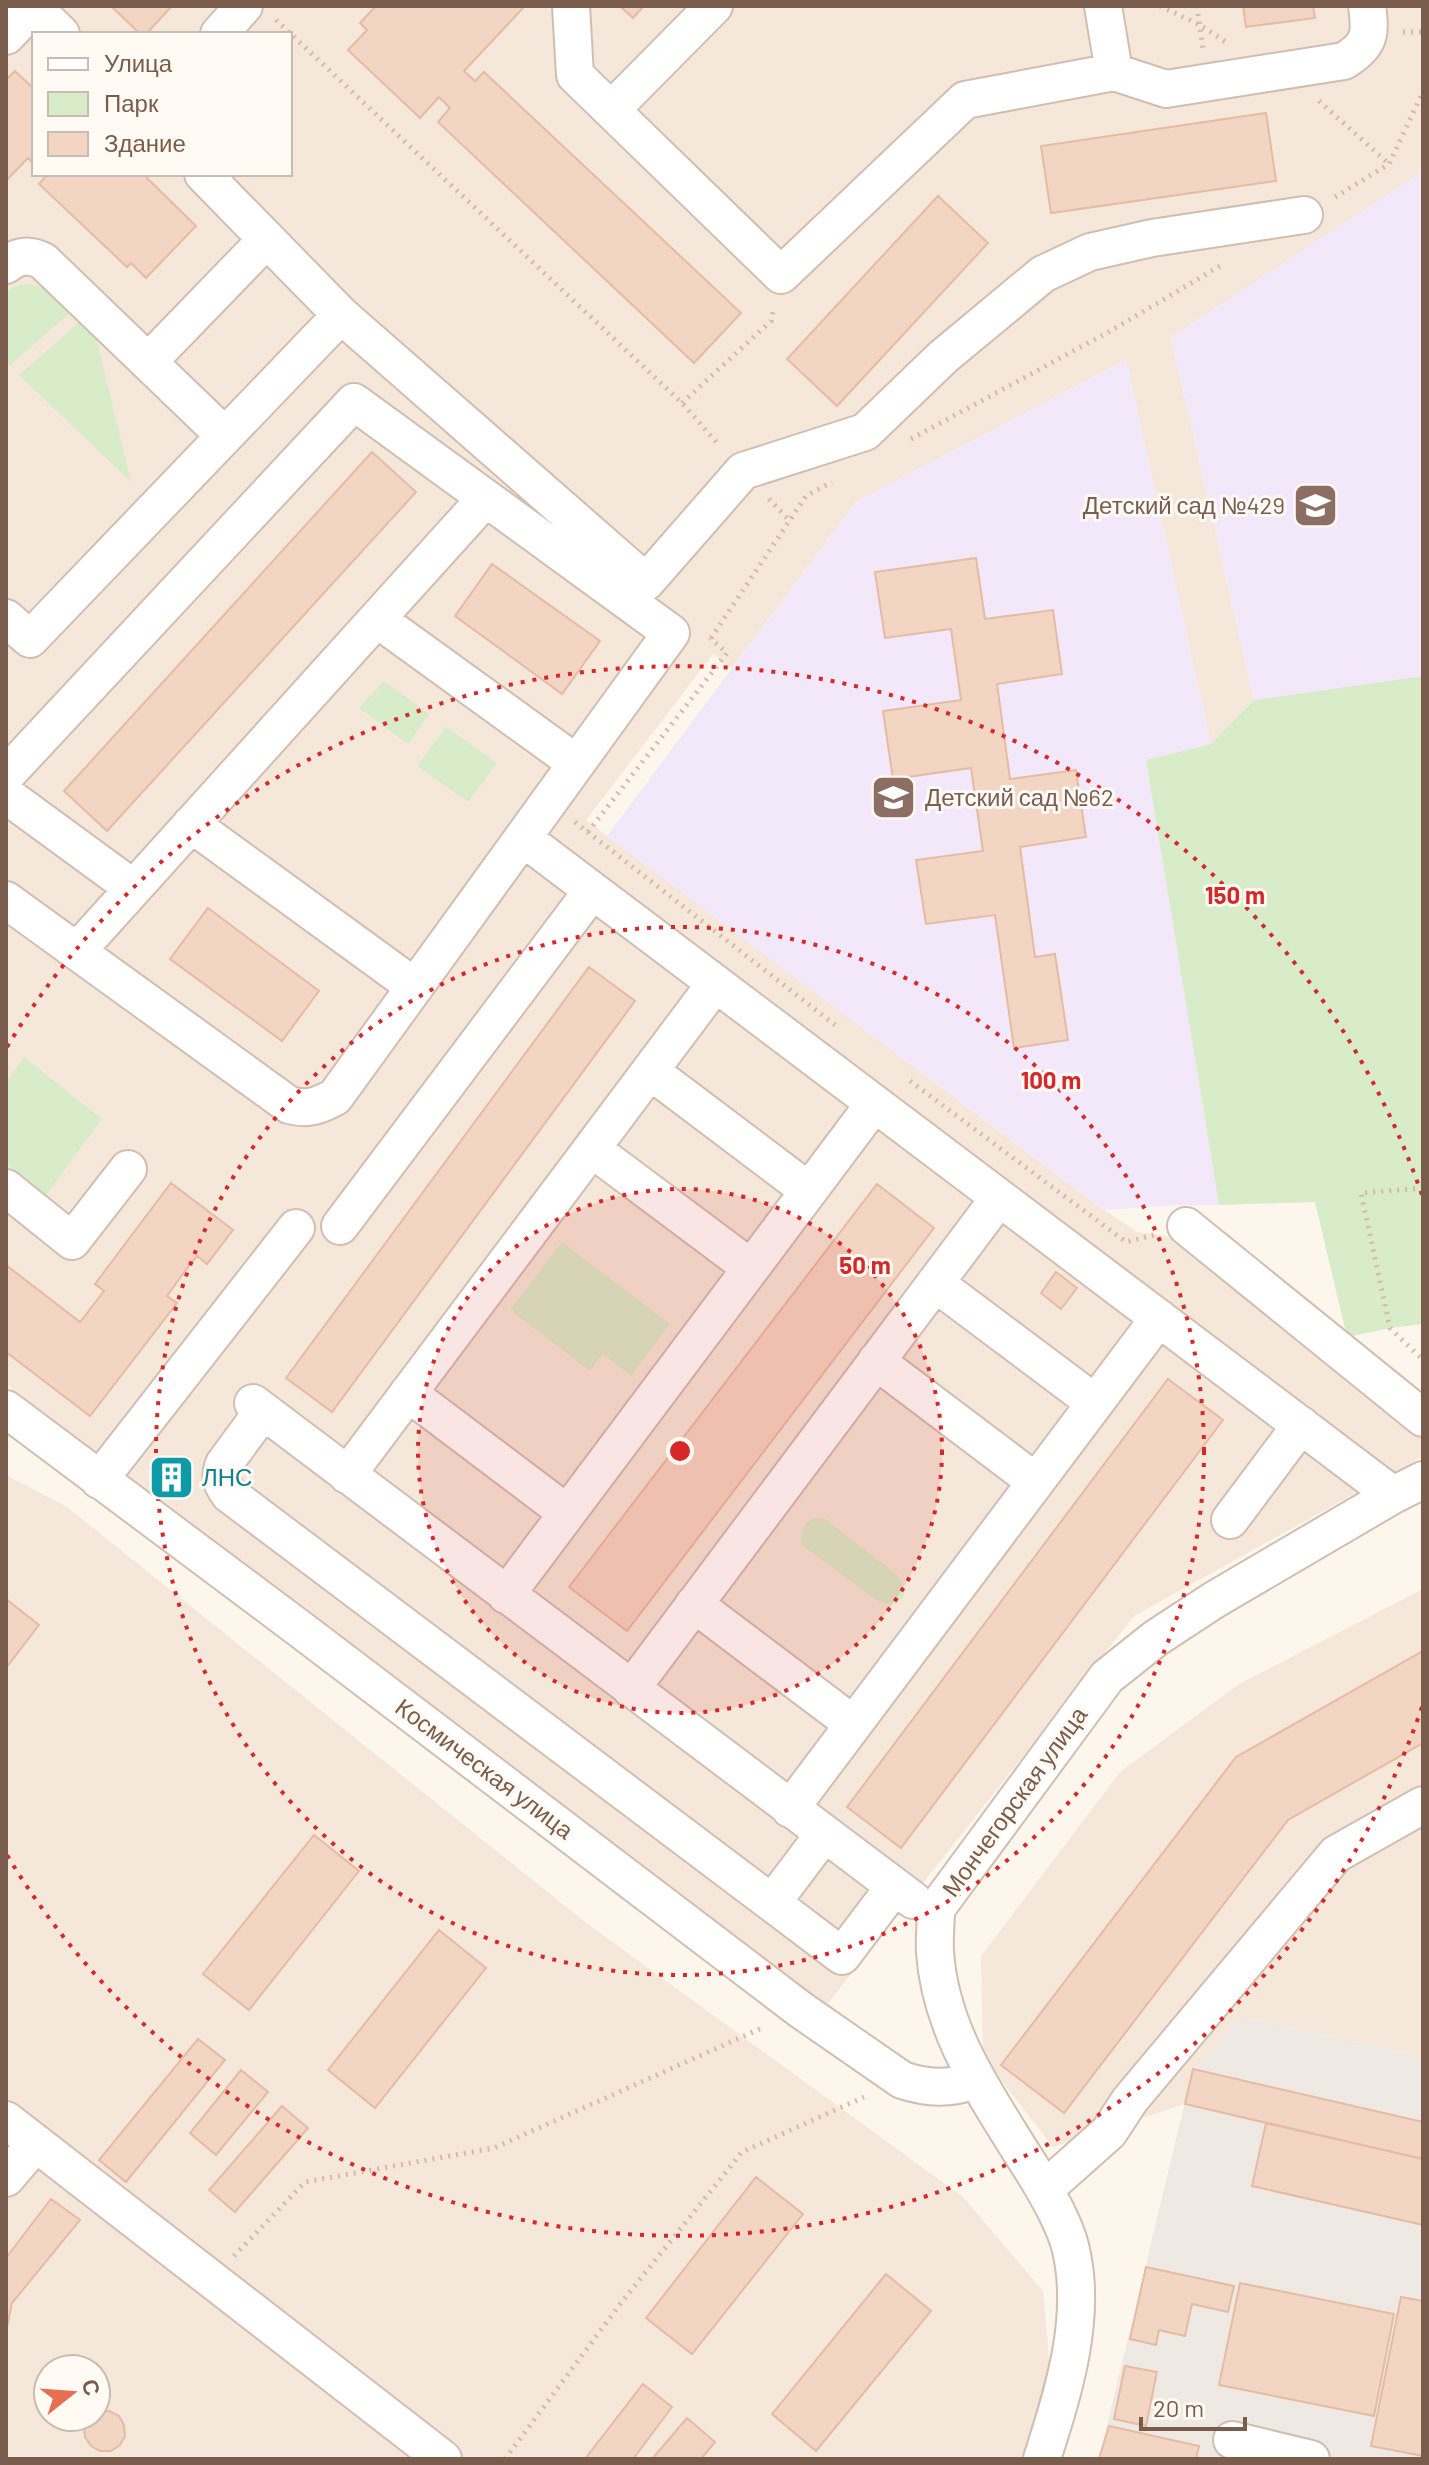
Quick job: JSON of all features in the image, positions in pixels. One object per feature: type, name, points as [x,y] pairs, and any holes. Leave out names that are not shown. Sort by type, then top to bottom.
[{"type":"street","points":[[571,6],[575,75],[781,275],[965,100],[1114,72],[1166,89],[1344,61],[1360,51],[1370,32],[1367,6]]},
{"type":"street","points":[[611,110],[714,6]]},
{"type":"street","points":[[1103,6],[1114,72]]},
{"type":"street","points":[[6,36],[33,7],[59,32]]},
{"type":"street","points":[[222,32],[258,11]]},
{"type":"street","points":[[205,176],[341,315],[646,582],[743,471],[865,432],[943,357],[1043,274],[1090,252],[1152,238],[1304,215]]},
{"type":"street","points":[[148,362],[267,239]]},
{"type":"street","points":[[6,265],[21,256],[33,256],[43,261],[225,436]]},
{"type":"street","points":[[6,618],[30,639],[341,315]]},
{"type":"street","points":[[6,775],[354,402],[671,633],[335,1097],[319,1106],[301,1108],[289,1105],[6,900]]},
{"type":"street","points":[[77,951],[486,498]]},
{"type":"street","points":[[377,619],[576,763]]},
{"type":"street","points":[[6,795],[133,888]]},
{"type":"street","points":[[191,824],[415,987]]},
{"type":"street","points":[[523,838],[1301,1425],[1408,1488]]},
{"type":"street","points":[[340,1226],[592,891]]},
{"type":"street","points":[[347,1475],[715,984]]},
{"type":"street","points":[[650,1071],[809,1191]]},
{"type":"street","points":[[506,1595],[874,1104]]},
{"type":"street","points":[[592,1149],[751,1268]]},
{"type":"street","points":[[6,1188],[72,1241],[128,1169]]},
{"type":"street","points":[[631,1689],[999,1198]]},
{"type":"street","points":[[1186,1226],[1423,1418]]},
{"type":"street","points":[[99,1480],[296,1228]]},
{"type":"street","points":[[935,1283],[1095,1403]]},
{"type":"street","points":[[790,1809],[1159,1318]]},
{"type":"street","points":[[876,1361],[1036,1482]]},
{"type":"street","points":[[408,1393],[567,1513]]},
{"type":"street","points":[[894,1887],[842,1956],[229,1494],[220,1473],[258,1407],[824,1834],[894,1887],[910,1900],[936,1909]]},
{"type":"street","name":"Космическая улица","points":[[6,1409],[801,2010],[902,2080],[921,2087],[940,2088],[976,2080]]},
{"type":"street","points":[[1230,1520],[1301,1425]]},
{"type":"street","name":"Мончегорская улица","points":[[1042,2459],[1064,2390],[1077,2304],[1071,2248],[1045,2189],[976,2080],[955,2038],[942,1995],[935,1950],[936,1909],[1107,1677],[1156,1638],[1214,1600],[1408,1488]]},
{"type":"street","points":[[694,1604],[853,1724]]},
{"type":"street","points":[[1045,2189],[1109,2132],[1130,2100],[1336,1854],[1423,1805]]},
{"type":"street","points":[[772,1903],[824,1834]]},
{"type":"street","points":[[6,2120],[443,2459]]},
{"type":"street","points":[[6,2178],[36,2143]]},
{"type":"street","points":[[1232,2440],[1311,2459]]},
{"type":"path","points":[[258,11],[281,32]]},
{"type":"path","points":[[292,42],[682,403],[790,521]]},
{"type":"path","points":[[1304,215],[1389,164],[1423,92]]},
{"type":"path","points":[[903,443],[1112,330],[1228,261]]},
{"type":"path","points":[[682,403],[771,321],[781,275]]},
{"type":"path","points":[[711,638],[806,496],[834,481]]},
{"type":"path","points":[[588,832],[845,1033]]},
{"type":"path","points":[[909,1081],[1126,1242],[1186,1226]]},
{"type":"path","points":[[1423,1188],[1361,1193],[1390,1328],[1423,1360]]},
{"type":"path","points":[[211,2280],[305,2182],[494,2148],[801,2010]]},
{"type":"path","points":[[505,2459],[621,2303],[742,2152],[902,2080]]},
{"type":"shaded area","points":[[6,6],[1423,6],[1423,173],[1171,338],[1254,700],[1211,744],[1126,360],[856,502],[731,669],[713,654],[586,820],[1104,1210],[1137,1232],[1167,1236],[1423,1435],[1423,1456],[1134,1616],[825,2007],[6,1384]]},
{"type":"shaded area","name":"Детский сад №429","points":[[1423,173],[1423,676],[1254,700],[1171,337]]},
{"type":"shaded area","name":"Детский сад №62","points":[[1126,360],[1211,744],[1146,760],[1219,1205],[1104,1210],[607,836],[856,502]]},
{"type":"shaded area","points":[[6,1475],[67,1507],[585,1922],[963,2197],[1043,2291],[1051,2380],[1024,2459],[6,2459]]},
{"type":"shaded area","points":[[1423,1589],[1423,2057],[1242,2017],[1185,2104],[1053,2147],[983,2057],[981,1956],[1120,1772],[1239,1684]]},
{"type":"shaded area","points":[[1242,2017],[1423,2057],[1423,2459],[1099,2459],[1193,2069]]},
{"type":"green space","points":[[24,284],[51,292],[72,311],[10,365],[6,362],[6,294]]},
{"type":"green space","points":[[82,320],[95,333],[131,482],[19,375]]},
{"type":"green space","points":[[1423,676],[1423,1324],[1347,1337],[1315,1202],[1219,1205],[1146,760],[1211,744],[1254,700]]},
{"type":"green space","points":[[384,681],[429,714],[408,744],[359,708]]},
{"type":"green space","points":[[446,727],[497,763],[468,802],[417,766]]},
{"type":"green space","points":[[24,1057],[102,1119],[46,1195],[6,1163],[6,1082]]},
{"type":"green space","points":[[562,1242],[670,1324],[631,1376],[603,1354],[590,1371],[510,1310]]},
{"type":"green space","points":[[814,1518],[824,1518],[896,1574],[904,1588],[902,1599],[892,1604],[876,1600],[803,1546],[802,1530]]},
{"type":"building","points":[[111,6],[172,6],[148,32],[138,32]]},
{"type":"building","points":[[376,6],[525,6],[464,71],[475,81],[484,72],[741,313],[694,363],[438,122],[450,108],[439,97],[420,118],[348,50],[367,30],[360,23]]},
{"type":"building","points":[[620,6],[644,6],[633,18]]},
{"type":"building","points":[[1243,6],[1313,6],[1315,18],[1246,27]]},
{"type":"building","points":[[15,71],[32,87],[32,162],[28,158],[6,181],[6,80]]},
{"type":"building","points":[[1266,113],[1276,181],[1051,213],[1041,146]]},
{"type":"building","points":[[46,176],[145,176],[196,226],[146,278],[131,263],[127,267],[39,184]]},
{"type":"building","points":[[938,196],[988,243],[837,406],[787,359]]},
{"type":"building","points":[[372,452],[416,492],[107,831],[64,791]]},
{"type":"building","points":[[976,558],[985,619],[1053,610],[1062,674],[997,684],[1010,779],[1076,770],[1086,837],[1020,847],[1035,957],[1055,954],[1068,1040],[1014,1048],[995,915],[926,924],[916,860],[983,851],[971,768],[893,779],[883,711],[961,700],[951,629],[885,638],[875,572]]},
{"type":"building","points":[[492,564],[600,641],[562,694],[455,616]]},
{"type":"building","points":[[208,908],[319,991],[282,1041],[170,959]]},
{"type":"building","points":[[589,967],[635,1001],[332,1412],[286,1378]]},
{"type":"building","points":[[171,1183],[233,1230],[207,1264],[197,1256],[182,1275],[167,1296],[177,1303],[90,1416],[6,1352],[6,1265],[80,1322],[104,1291],[95,1284]]},
{"type":"building","points":[[877,1184],[934,1228],[627,1631],[569,1587]]},
{"type":"building","points":[[1056,1272],[1077,1288],[1061,1309],[1041,1293]]},
{"type":"building","points":[[1168,1379],[1223,1420],[901,1848],[847,1807]]},
{"type":"building","name":"ЛНС","points":[[172,1467],[183,1478],[172,1489],[161,1478]]},
{"type":"building","points":[[6,1599],[39,1625],[6,1668]]},
{"type":"building","points":[[1423,1651],[1423,1743],[1288,1820],[1064,2113],[1001,2065],[1236,1757]]},
{"type":"building","points":[[314,1835],[359,1871],[249,2010],[203,1974]]},
{"type":"building","points":[[439,1930],[486,1968],[375,2108],[328,2070]]},
{"type":"building","points":[[198,2039],[225,2060],[126,2182],[99,2160]]},
{"type":"building","points":[[1193,2069],[1423,2122],[1423,2159],[1185,2104]]},
{"type":"building","points":[[241,2070],[268,2092],[216,2155],[190,2133]]},
{"type":"building","points":[[282,2106],[308,2128],[235,2212],[209,2190]]},
{"type":"building","points":[[1266,2123],[1423,2159],[1423,2225],[1252,2186]]},
{"type":"building","points":[[756,2177],[803,2214],[692,2354],[646,2318]]},
{"type":"building","points":[[51,2199],[80,2220],[12,2303],[6,2332],[6,2258]]},
{"type":"building","points":[[1146,2267],[1234,2286],[1228,2312],[1192,2304],[1185,2336],[1159,2330],[1156,2345],[1130,2339]]},
{"type":"building","points":[[886,2274],[931,2311],[816,2451],[772,2414]]},
{"type":"building","points":[[1240,2283],[1394,2314],[1374,2416],[1219,2385]]},
{"type":"building","points":[[1401,2297],[1423,2301],[1423,2456],[1371,2446]]},
{"type":"building","points":[[1125,2366],[1157,2372],[1146,2426],[1114,2419]]},
{"type":"building","points":[[643,2384],[672,2407],[633,2459],[585,2459]]},
{"type":"building","points":[[112,2412],[119,2416],[124,2425],[125,2436],[120,2445],[111,2451],[100,2451],[91,2446],[85,2433],[112,2433]]},
{"type":"building","points":[[687,2418],[715,2442],[701,2459],[652,2459]]},
{"type":"building","points":[[1109,2426],[1199,2446],[1196,2459],[1099,2459]]},
{"type":"place","name":"Детский сад №429","points":[[1316,506]]},
{"type":"place","name":"Детский сад №62","points":[[894,798]]},
{"type":"place","name":"ЛНС","points":[[171,1478]]}]
